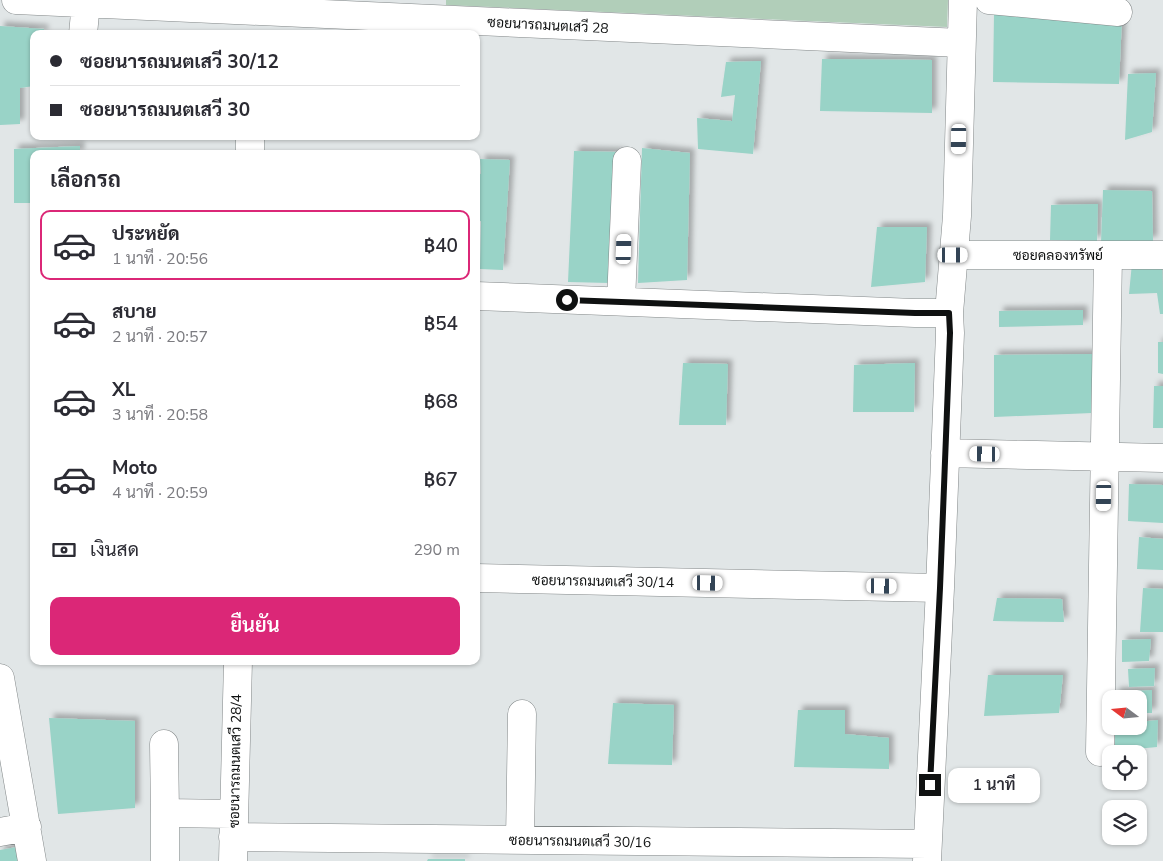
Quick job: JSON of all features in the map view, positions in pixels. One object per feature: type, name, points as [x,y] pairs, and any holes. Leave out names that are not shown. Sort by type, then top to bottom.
[{"type":"street","name":"ซอยนารถมนตเสวี 28","points":[[16,0],[101,2],[252,22],[436,10],[961,43]]},
{"type":"street","points":[[926,853],[940,588],[950,333],[949,313],[957,216],[963,0]]},
{"type":"street","points":[[989,0],[1118,12]]},
{"type":"street","points":[[85,30],[101,2]]},
{"type":"street","points":[[621,301],[627,161]]},
{"type":"street","name":"ซอยคลองทรัพย์","points":[[953,255],[1163,255]]},
{"type":"street","points":[[1100,752],[1108,255]]},
{"type":"street","points":[[480,296],[949,313]]},
{"type":"street","points":[[945,454],[1163,458]]},
{"type":"street","name":"ซอยนารถมนตเสวี 30/14","points":[[480,578],[940,588]]},
{"type":"street","name":"ซอยนารถมนตเสวี 28/4","points":[[233,837],[238,665]]},
{"type":"street","points":[[0,678],[32,861]]},
{"type":"street","points":[[520,840],[522,714]]},
{"type":"street","points":[[164,744],[165,861]]},
{"type":"street","name":"ซอยนารถมนตเสวี 30/16","points":[[165,813],[233,837],[520,840],[926,853]]},
{"type":"street","points":[[0,832],[27,827]]},
{"type":"green space","points":[[446,0],[948,0],[947,27],[446,5]]},
{"type":"building","points":[[994,13],[1122,18],[1119,84],[993,82]]},
{"type":"building","points":[[0,26],[44,29],[30,30],[30,87],[20,88],[20,124],[0,125]]},
{"type":"building","points":[[822,59],[932,60],[932,113],[820,111]]},
{"type":"building","points":[[761,61],[753,154],[698,149],[697,118],[732,121],[735,95],[721,97],[726,62]]},
{"type":"building","points":[[1156,73],[1152,132],[1125,140],[1128,74]]},
{"type":"building","points":[[80,146],[80,150],[30,150],[30,203],[14,203],[14,149]]},
{"type":"building","points":[[642,148],[690,153],[687,280],[638,283]]},
{"type":"building","points":[[574,151],[621,152],[610,283],[568,282]]},
{"type":"building","points":[[480,159],[510,160],[503,270],[480,269]]},
{"type":"building","points":[[1103,190],[1152,191],[1153,241],[1101,243]]},
{"type":"building","points":[[1098,204],[1097,241],[1050,240],[1051,205]]},
{"type":"building","points":[[877,227],[927,227],[925,282],[871,287]]},
{"type":"building","points":[[1162,262],[1163,314],[1160,314],[1157,293],[1129,294],[1132,263]]},
{"type":"building","points":[[1083,310],[1083,325],[999,327],[999,311]]},
{"type":"building","points":[[1158,342],[1163,342],[1163,374],[1158,373]]},
{"type":"building","points":[[1094,354],[1092,413],[994,417],[994,355]]},
{"type":"building","points":[[683,363],[728,364],[726,425],[679,425]]},
{"type":"building","points":[[915,363],[914,412],[853,412],[854,365]]},
{"type":"building","points":[[1154,386],[1163,386],[1163,428],[1153,428]]},
{"type":"building","points":[[1129,484],[1163,485],[1163,523],[1128,521]]},
{"type":"building","points":[[1139,537],[1163,539],[1163,570],[1137,569]]},
{"type":"building","points":[[1143,588],[1163,589],[1163,632],[1140,632]]},
{"type":"building","points":[[997,598],[1062,599],[1064,622],[993,621]]},
{"type":"building","points":[[1151,639],[1149,661],[1122,662],[1122,640]]},
{"type":"building","points":[[1155,668],[1154,686],[1129,687],[1128,669]]},
{"type":"building","points":[[988,675],[1063,675],[1059,713],[984,716]]},
{"type":"building","points":[[1148,690],[1152,690],[1152,713],[1148,713]]},
{"type":"building","points":[[613,703],[674,705],[672,765],[608,764]]},
{"type":"building","points":[[798,710],[845,710],[845,734],[889,738],[889,769],[794,767]]},
{"type":"building","points":[[49,718],[135,721],[135,808],[58,814]]},
{"type":"building","points":[[1158,720],[1157,747],[1147,748],[1147,745],[1115,745],[1115,735],[1148,735],[1148,721]]},
{"type":"building","points":[[17,847],[19,861],[0,861],[0,850]]},
{"type":"building","points":[[428,859],[465,859],[465,861],[427,861]]},
{"type":"route","points":[[567,300],[949,313],[950,333],[940,588],[930,785]]}]
